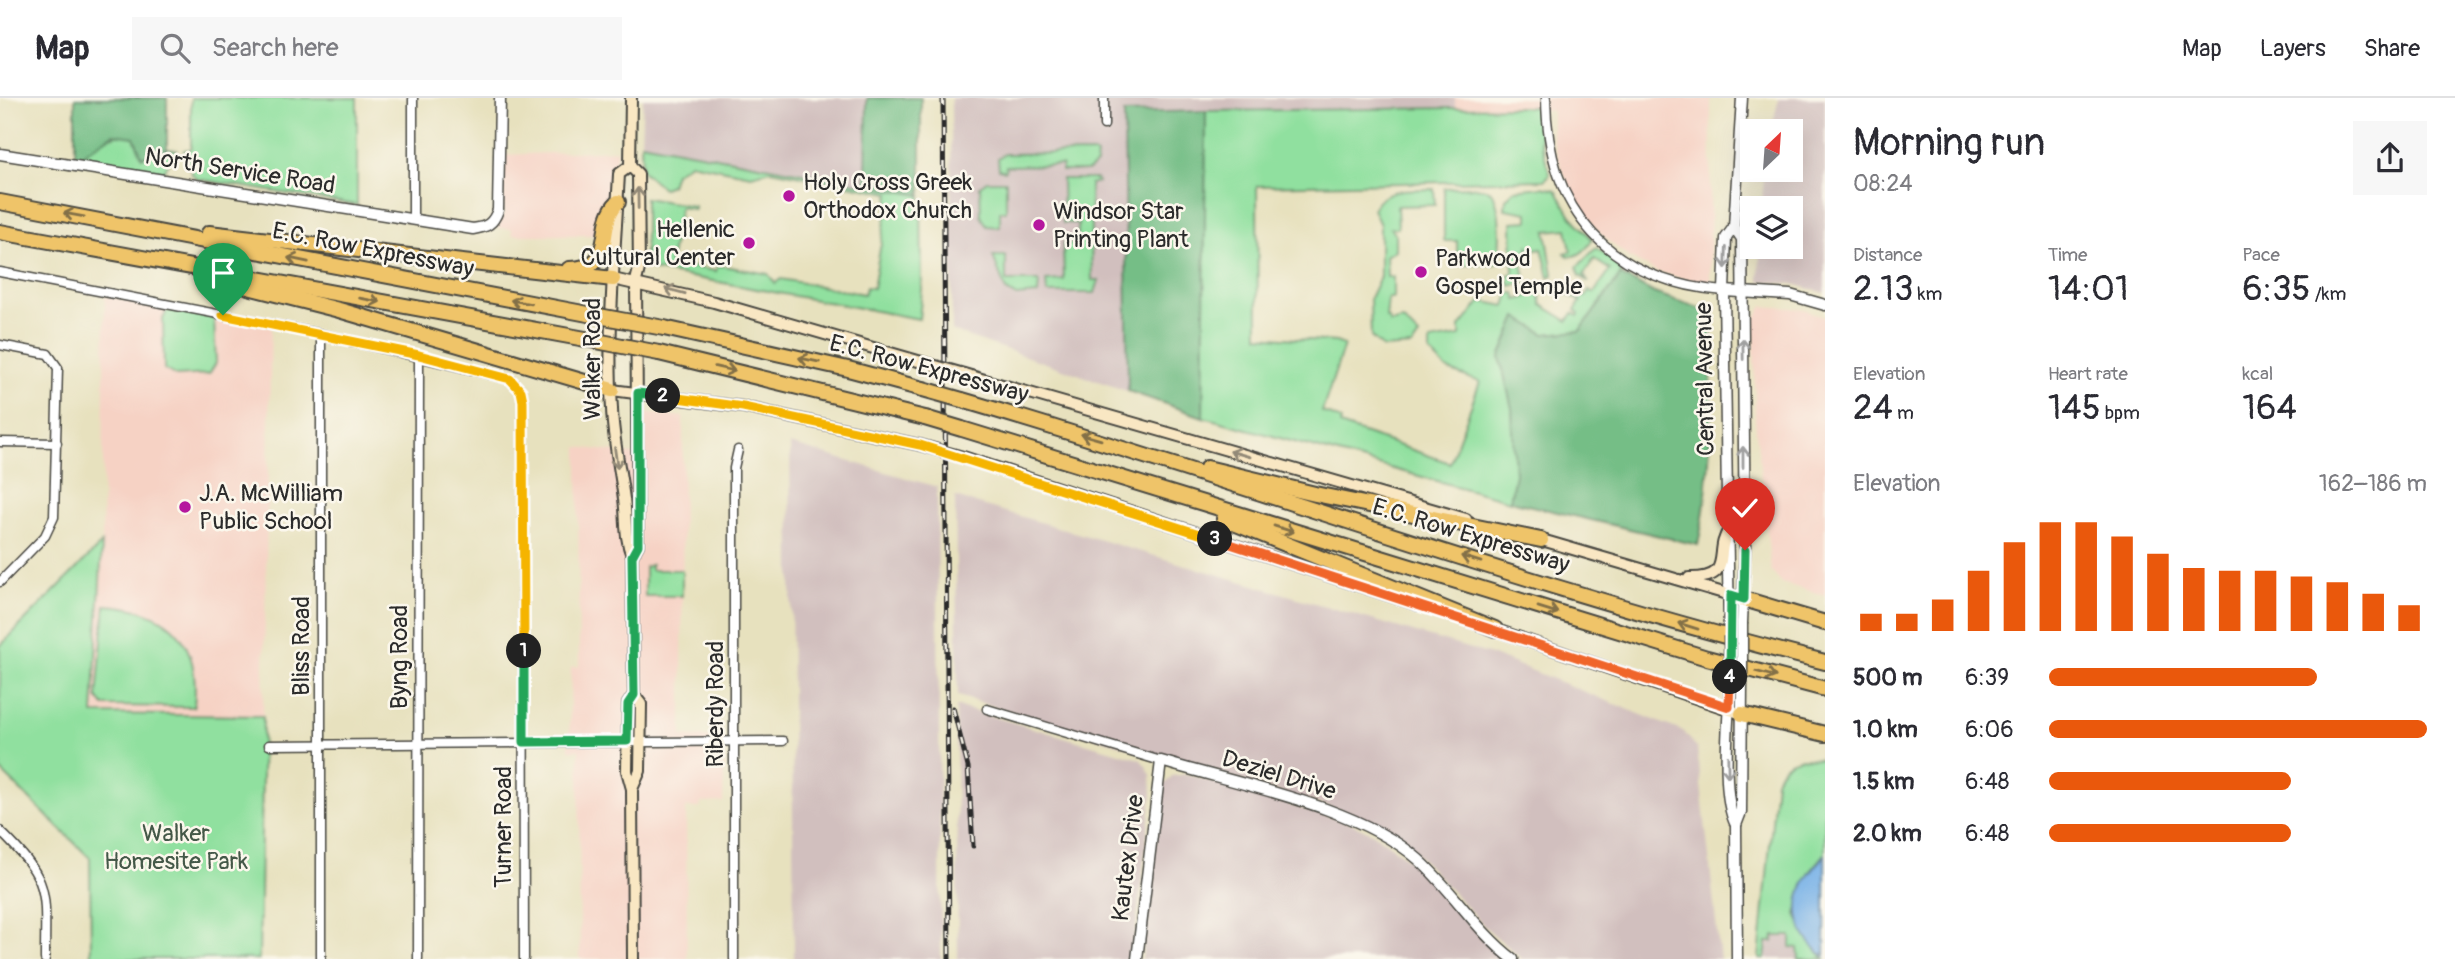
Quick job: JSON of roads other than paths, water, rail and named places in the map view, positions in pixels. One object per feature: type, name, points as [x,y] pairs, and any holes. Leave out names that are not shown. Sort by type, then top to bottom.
[{"type":"highway","name":"E.C. Row Expressway","points":[[0,202],[664,328],[848,369],[1124,447],[1242,489],[1713,634],[1825,662]]},
{"type":"highway","points":[[525,270],[576,269],[594,264],[603,249],[611,209],[618,202]]},
{"type":"highway","points":[[124,224],[613,279]]},
{"type":"highway","name":"E.C. Row Expressway","points":[[0,232],[659,353],[925,418],[1707,658],[1825,689]]},
{"type":"highway","points":[[159,262],[339,310],[612,390]]},
{"type":"highway","points":[[1124,447],[1315,494],[1541,540]]},
{"type":"highway","points":[[1148,488],[1495,629]]},
{"type":"highway","points":[[1737,597],[1825,623]]},
{"type":"highway","points":[[1736,710],[1825,734]]},
{"type":"main road","name":"Walker Road","points":[[631,98],[630,166],[638,174],[639,269],[636,281],[638,545],[632,556]]},
{"type":"main road","name":"Walker Road","points":[[630,166],[619,174],[613,279],[612,390],[615,457],[624,500],[625,539],[632,556],[634,695],[640,704],[640,771],[632,789]]},
{"type":"main road","points":[[613,279],[636,281],[1737,597]]},
{"type":"main road","points":[[612,390],[743,407],[920,445],[963,457],[1736,710]]},
{"type":"main road","points":[[1663,575],[1703,579],[1716,573],[1724,556],[1729,530]]},
{"type":"main road","name":"Walker Road","points":[[633,959],[632,789],[626,771],[628,704],[634,695]]},
{"type":"street","points":[[413,98],[413,219]]},
{"type":"street","name":"North Service Road","points":[[0,154],[473,229],[487,227],[494,221],[498,210],[500,98]]},
{"type":"street","points":[[1104,98],[1104,125]]},
{"type":"street","points":[[1546,98],[1546,132],[1552,161],[1571,205],[1586,226],[1618,255],[1640,269],[1695,288],[1790,295],[1825,305]]},
{"type":"street","name":"Central Avenue","points":[[1736,710],[1742,683],[1742,623],[1729,530],[1724,291],[1727,238],[1734,227],[1742,98]]},
{"type":"street","name":"Central Avenue","points":[[1734,227],[1742,240],[1737,597],[1729,620],[1730,682],[1736,710],[1741,812],[1736,825],[1737,959]]},
{"type":"street","points":[[0,272],[419,355]]},
{"type":"street","name":"Bliss Road","points":[[320,959],[321,334]]},
{"type":"street","points":[[0,345],[48,354],[58,368],[54,517],[45,536],[0,582]]},
{"type":"street","name":"Turner Road","points":[[419,355],[510,379],[521,391],[523,401],[524,959]]},
{"type":"street","name":"Byng Road","points":[[418,959],[419,355]]},
{"type":"street","points":[[0,442],[57,443]]},
{"type":"street","name":"Riberdy Road","points":[[734,959],[734,468],[738,450]]},
{"type":"street","name":"Deziel Drive","points":[[987,709],[1310,806],[1370,828],[1418,859],[1483,933],[1513,959]]},
{"type":"street","points":[[269,745],[783,741]]},
{"type":"street","name":"Kautex Drive","points":[[1137,959],[1161,761]]},
{"type":"street","points":[[0,831],[30,861],[45,888],[45,959]]},
{"type":"water","points":[[1825,854],[1825,956],[1815,948],[1802,930],[1798,909],[1802,887]]},
{"type":"railway","points":[[943,98],[949,959]]},
{"type":"railway","points":[[953,708],[968,767],[973,846]]},
{"type":"place","name":"Holy Cross Greek Orthodox Church","points":[[789,196]]},
{"type":"place","name":"Windsor Star Printing Plant","points":[[1039,225]]},
{"type":"place","name":"Hellenic Cultural Center","points":[[749,243]]},
{"type":"place","name":"Parkwood Gospel Temple","points":[[1421,272]]},
{"type":"place","name":"J.A. McWilliam Public School","points":[[185,507]]},
{"type":"park label","name":"Walker Homesite Park","points":[[176,847]]}]
